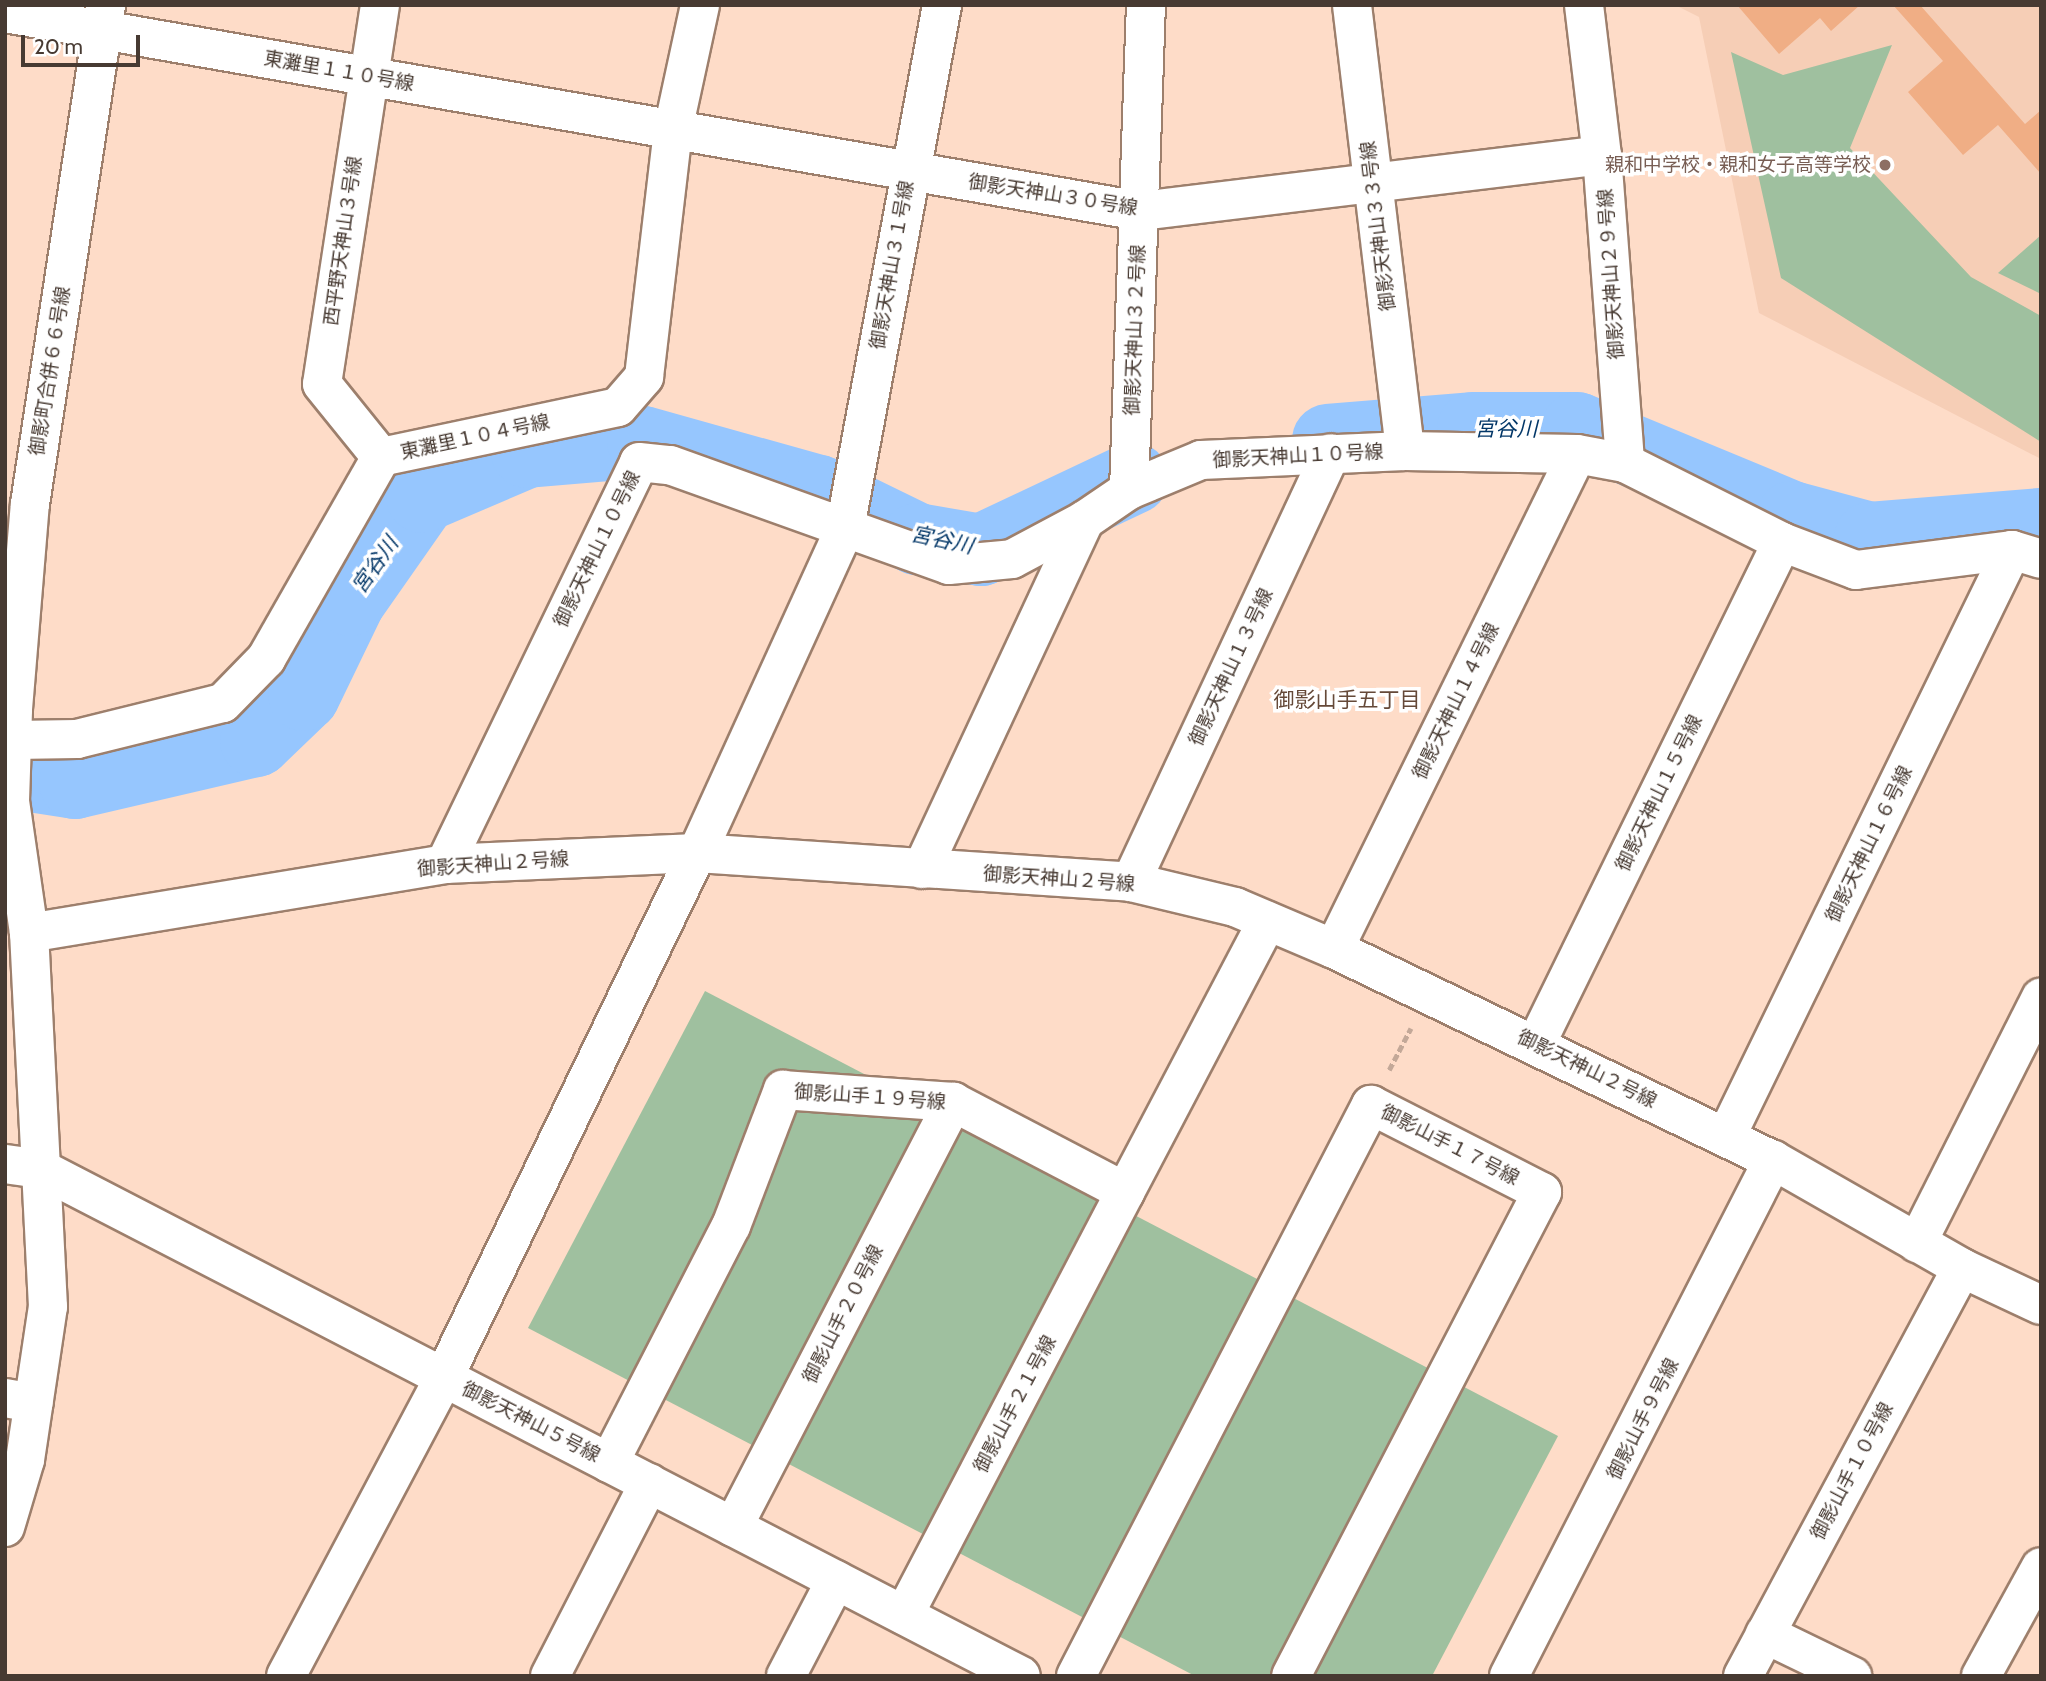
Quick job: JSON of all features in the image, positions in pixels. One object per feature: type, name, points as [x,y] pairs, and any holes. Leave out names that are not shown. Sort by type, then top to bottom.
[{"type":"street","name":"西平野天神山３号線","points":[[380,5],[322,384],[381,457]]},
{"type":"street","name":"東灘里１０４号線","points":[[11,728],[77,738],[223,703],[266,659],[381,457],[618,407],[644,377],[673,130],[700,5]]},
{"type":"street","name":"御影天神山３１号線","points":[[286,1676],[444,1377],[697,853],[845,527],[942,5]]},
{"type":"street","name":"御影天神山３２号線","points":[[1129,476],[1146,5]]},
{"type":"street","name":"御影天神山３３号線","points":[[1352,5],[1405,449]]},
{"type":"street","name":"御影天神山２９号線","points":[[1584,5],[1602,155],[1625,462]]},
{"type":"street","name":"東灘里１１０号線","points":[[5,13],[104,17],[368,76],[673,130]]},
{"type":"street","name":"御影町合併６６号線","points":[[5,1527],[25,1460],[20,1401],[48,1307],[23,1167],[29,933],[10,802],[11,728],[30,504],[104,17]]},
{"type":"street","name":"御影天神山３０号線","points":[[673,130],[1140,211],[1602,155]]},
{"type":"street","name":"御影天神山１０号線","points":[[445,864],[639,462],[670,465],[949,565],[1012,559],[1085,520],[1129,476],[1201,460],[1405,449],[1577,454],[1625,462],[1782,542],[1856,570],[2026,554]]},
{"type":"street","name":"御影天神山１３号線","points":[[1131,882],[1331,453]]},
{"type":"street","name":"御影天神山１４号線","points":[[1334,949],[1577,454]]},
{"type":"street","points":[[922,869],[1085,520]]},
{"type":"street","name":"御影天神山１５号線","points":[[1536,1044],[1782,542]]},
{"type":"street","name":"御影天神山１６号線","points":[[1726,1137],[2026,554]]},
{"type":"street","name":"御影天神山２号線","points":[[29,933],[445,864],[697,853],[1131,882],[1235,907],[1334,949],[1773,1160],[1962,1268],[2041,1305]]},
{"type":"street","points":[[1125,1192],[1267,921]]},
{"type":"street","points":[[1917,1242],[2041,998]]},
{"type":"street","name":"御影山手１９号線","points":[[609,1463],[731,1226],[783,1090],[953,1102],[1125,1192]]},
{"type":"street","name":"御影山手２０号線","points":[[733,1527],[953,1102]]},
{"type":"street","name":"御影山手１７号線","points":[[1076,1676],[1371,1105],[1542,1192],[1291,1676]]},
{"type":"street","name":"御影山手９号線","points":[[1509,1676],[1773,1160]]},
{"type":"street","name":"御影天神山５号線","points":[[23,1167],[444,1377],[1021,1676]]},
{"type":"street","name":"御影山手２１号線","points":[[904,1615],[1125,1192]]},
{"type":"street","name":"御影山手１０号線","points":[[1743,1676],[1962,1268]]},
{"type":"street","points":[[550,1676],[649,1483]]},
{"type":"street","points":[[1981,1676],[2041,1567]]},
{"type":"street","points":[[786,1676],[836,1580]]},
{"type":"street","points":[[1765,1634],[1852,1676]]},
{"type":"path","points":[[1371,1105],[1429,994]]},
{"type":"shaded area","name":"親和中学校・親和女子高等学校","points":[[1675,5],[2041,5],[2041,459],[1759,313],[1699,17]]},
{"type":"green space","points":[[1892,45],[1850,148],[1971,277],[2041,316],[2041,442],[1781,278],[1731,52],[1783,75]]},
{"type":"green space","points":[[2041,235],[2041,294],[1998,273]]},
{"type":"green space","points":[[705,991],[1558,1436],[1432,1676],[1195,1676],[528,1328]]},
{"type":"building","points":[[1737,5],[1860,5],[1831,31],[1820,18],[1779,54]]},
{"type":"building","points":[[1893,5],[1920,5],[2025,124],[2041,110],[2041,174],[1998,125],[1963,155],[1908,92],[1943,61]]},
{"type":"waterway","name":"宮谷川","points":[[1328,440],[1473,428],[1577,428],[1792,517],[1870,538],[2041,524]]},
{"type":"waterway","name":"宮谷川","points":[[5,772],[75,783],[256,741],[304,695],[350,600],[422,497],[527,452],[643,442],[819,491],[917,539],[981,550],[1133,478]]},
{"type":"place","name":"親和中学校・親和女子高等学校","points":[[1885,165]]},
{"type":"district","name":"御影山手五丁目","points":[[1347,700]]}]
